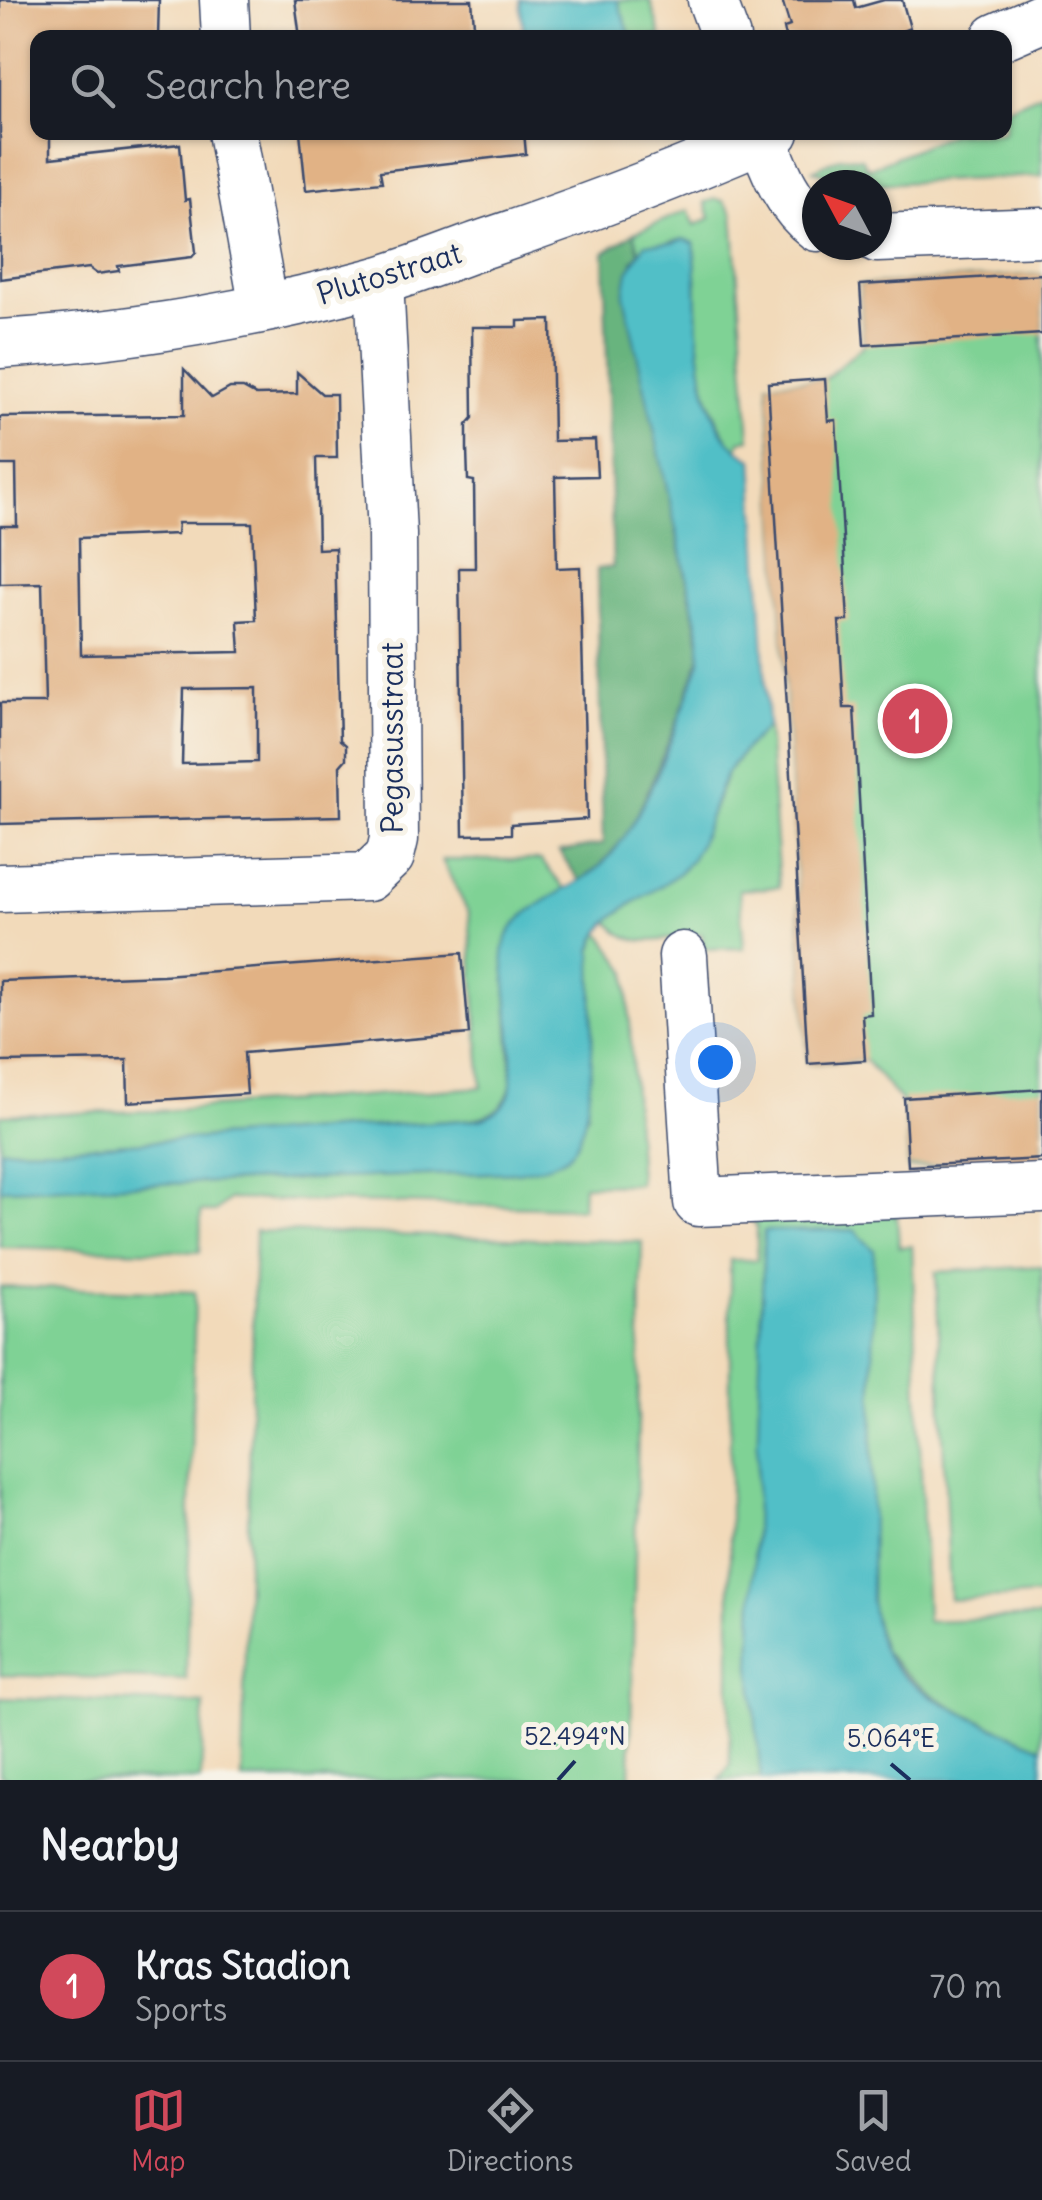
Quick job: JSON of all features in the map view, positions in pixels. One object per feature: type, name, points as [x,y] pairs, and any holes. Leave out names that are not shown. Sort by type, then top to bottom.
[{"type":"street","points":[[224,0],[226,30]]},
{"type":"street","points":[[712,0],[723,30]]},
{"type":"street","points":[[1012,31],[1042,18]]},
{"type":"street","points":[[233,140],[264,308]]},
{"type":"street","name":"Plutostraat","points":[[0,344],[117,334],[264,308],[378,281],[596,206],[752,140]]},
{"type":"street","points":[[768,140],[802,215]]},
{"type":"street","points":[[892,237],[1042,232]]},
{"type":"street","name":"Pegasusstraat","points":[[0,888],[368,877],[390,856],[394,839],[392,534],[378,281]]},
{"type":"street","points":[[683,956],[698,1202],[1042,1188]]},
{"type":"green space","points":[[617,0],[650,0],[659,30],[628,30]]},
{"type":"green space","points":[[1042,93],[1042,176],[892,183],[892,170],[813,170],[841,157],[861,158],[868,169],[936,140],[1012,140],[1012,106]]},
{"type":"green space","points":[[724,201],[733,214],[750,439],[740,441],[738,453],[711,404],[704,378],[694,243],[679,240],[639,250],[634,233],[688,210],[695,225],[710,218],[705,202]]},
{"type":"green space","points":[[634,233],[639,253],[633,261],[670,501],[702,652],[631,830],[598,868],[580,881],[559,852],[603,844],[597,569],[613,567],[604,253]]},
{"type":"green space","points":[[1042,274],[1042,1159],[908,1168],[905,1106],[865,1060],[808,1064],[768,383],[825,379],[864,345],[860,285]]},
{"type":"green space","points":[[768,726],[779,887],[739,890],[744,948],[704,949],[702,934],[650,941],[627,937],[617,930],[608,920],[684,868],[702,837],[727,773]]},
{"type":"green space","points":[[442,860],[541,860],[565,890],[521,919],[504,945],[512,1081],[506,1099],[496,1111],[462,1120],[0,1149],[0,1115],[159,1111],[482,1087],[469,914]]},
{"type":"green space","points":[[600,932],[627,971],[639,1184],[583,1185],[582,1208],[230,1199],[215,1212],[201,1212],[200,1252],[0,1247],[0,1189],[518,1172],[557,1162],[587,1114],[592,950]]},
{"type":"green space","points":[[897,1215],[899,1247],[912,1246],[927,1621],[1042,1617],[1042,1747],[936,1697],[883,1650],[765,1231],[751,1667],[764,1778],[719,1780],[730,1765],[730,1260],[757,1260],[757,1226],[750,1219]]},
{"type":"green space","points":[[255,1231],[642,1242],[630,1780],[242,1780]]},
{"type":"green space","points":[[1042,1266],[1042,1595],[950,1600],[936,1272]]},
{"type":"green space","points":[[0,1287],[195,1292],[186,1680],[0,1675]]},
{"type":"green space","points":[[0,1698],[204,1704],[201,1780],[12,1780],[0,1775]]},
{"type":"water","points":[[520,0],[617,0],[628,30],[523,30]]},
{"type":"water","points":[[683,239],[694,243],[698,330],[707,394],[717,422],[732,444],[753,459],[768,726],[727,773],[697,849],[682,870],[618,913],[598,935],[592,950],[589,1088],[579,1139],[569,1154],[552,1164],[518,1172],[0,1189],[0,1149],[480,1119],[504,1104],[512,1068],[503,954],[507,938],[526,914],[597,869],[614,851],[658,773],[700,662],[700,636],[624,295],[628,272],[645,244]]},
{"type":"water","points":[[854,1230],[874,1250],[871,1601],[880,1643],[893,1665],[930,1695],[1042,1747],[1042,1780],[761,1780],[751,1667],[764,1231]]},
{"type":"building","points":[[0,0],[159,0],[158,30],[30,30],[30,140],[50,140],[50,158],[180,144],[185,200],[190,199],[196,252],[192,257],[118,266],[119,271],[97,274],[89,268],[0,279]]},
{"type":"building","points":[[295,0],[472,0],[474,30],[299,30]]},
{"type":"building","points":[[782,0],[854,0],[856,8],[884,0],[902,0],[910,28],[784,30],[790,26]]},
{"type":"building","points":[[301,140],[525,140],[526,154],[380,171],[382,182],[306,190]]},
{"type":"building","points":[[1042,274],[1042,334],[864,345],[860,285]]},
{"type":"building","points":[[551,320],[553,441],[595,440],[597,476],[555,477],[557,568],[580,567],[587,819],[511,824],[511,834],[463,835],[459,568],[475,568],[474,481],[468,480],[467,449],[467,425],[473,418],[472,327],[518,327],[518,321]]},
{"type":"building","points":[[184,369],[212,398],[230,388],[243,388],[256,395],[297,394],[297,372],[322,394],[336,394],[337,458],[316,458],[318,549],[335,548],[340,740],[346,745],[346,759],[340,766],[341,816],[0,824],[0,703],[45,703],[42,583],[0,584],[0,526],[17,526],[16,465],[0,465],[0,417],[184,415]],"holes":[[[178,523],[252,523],[256,620],[238,621],[240,652],[81,655],[79,538],[177,534]],[[257,688],[257,762],[182,764],[184,689]]]},
{"type":"building","points":[[825,379],[828,421],[836,420],[848,621],[839,621],[844,708],[854,708],[871,1014],[862,1015],[865,1060],[808,1064],[768,383]]},
{"type":"building","points":[[462,953],[469,1034],[244,1053],[247,1094],[128,1102],[127,1060],[0,1062],[0,981],[163,975]]},
{"type":"building","points":[[1042,1089],[1042,1159],[908,1166],[904,1098]]},
{"type":"place","name":"Kras Stadion","points":[[915,721]]}]
